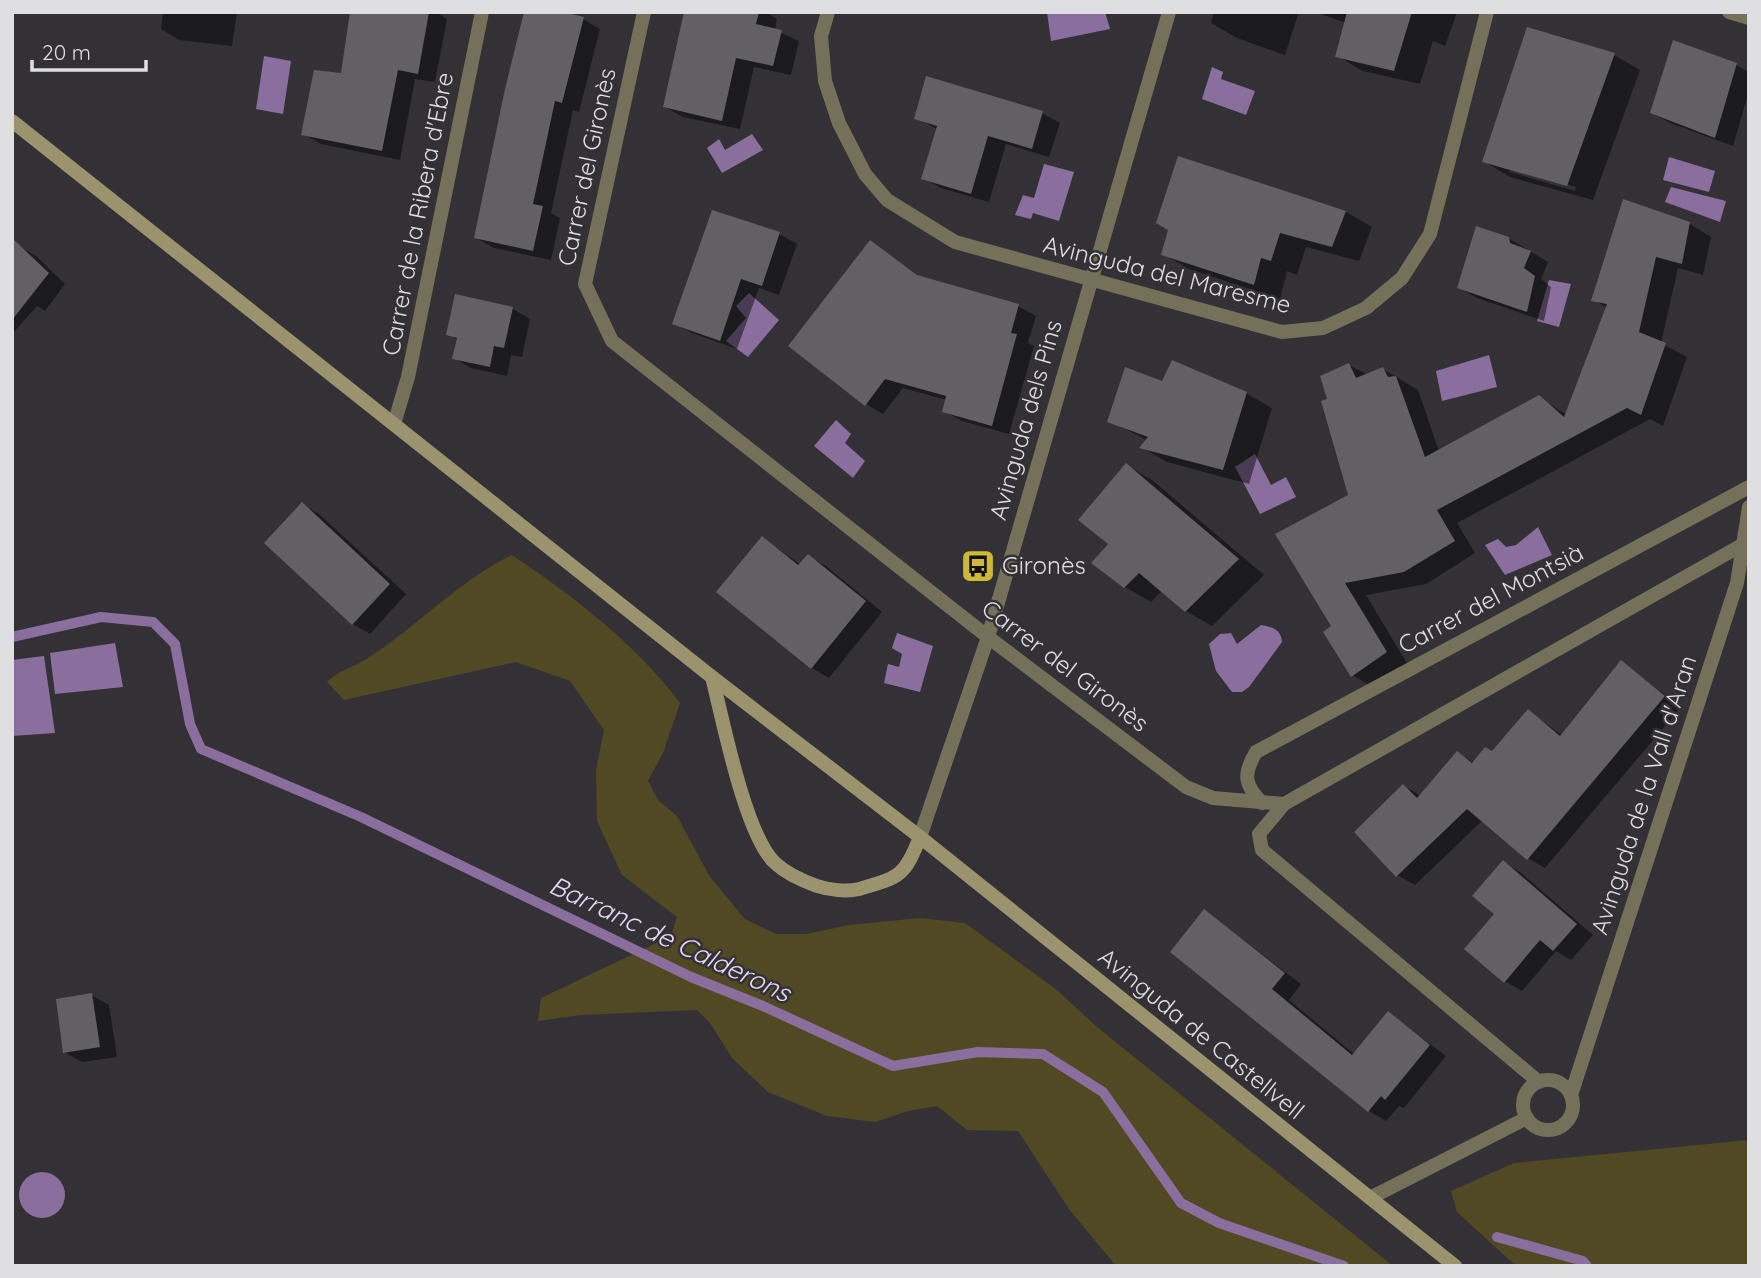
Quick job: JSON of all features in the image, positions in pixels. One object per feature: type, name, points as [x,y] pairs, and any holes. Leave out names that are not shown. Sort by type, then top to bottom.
[{"type":"street","name":"Carrer de la Ribera d'Ebre","points":[[394,424],[408,377],[482,12]]},
{"type":"street","name":"Carrer del Gironès","points":[[645,12],[585,284],[612,341],[988,636],[1186,787],[1213,798],[1284,804]]},
{"type":"street","name":"Avinguda del Maresme","points":[[828,12],[821,36],[825,81],[839,123],[864,174],[887,200],[955,242],[1283,332],[1323,328],[1366,308],[1402,278],[1430,234],[1488,12]]},
{"type":"street","name":"Avinguda dels Pins","points":[[920,837],[988,636],[1169,12]]},
{"type":"street","points":[[1729,12],[1749,18]]},
{"type":"street","name":"Avinguda de Castellvell","points":[[12,121],[712,677],[920,837],[1455,1266]]},
{"type":"street","name":"Carrer del Montsià","points":[[1262,803],[1250,791],[1245,779],[1246,769],[1256,752],[1749,487]]},
{"type":"street","name":"Avinguda de la Vall d'Aran","points":[[1571,1095],[1743,582],[1742,545],[1749,507]]},
{"type":"street","points":[[1539,1082],[1532,1087],[1524,1101],[1527,1118],[1539,1129],[1556,1129],[1569,1119],[1573,1104],[1571,1095],[1561,1084],[1539,1082],[1262,850],[1259,834],[1284,804],[1742,545]]},
{"type":"street","points":[[712,677],[748,807],[759,840],[774,863],[802,881],[825,889],[854,890],[887,880],[908,867],[920,837]]},
{"type":"street","points":[[1370,1198],[1527,1118]]},
{"type":"shaded area","points":[[1047,12],[1105,12],[1110,29],[1051,41]]},
{"type":"shaded area","points":[[264,56],[291,61],[283,114],[256,109]]},
{"type":"shaded area","points":[[1212,67],[1223,72],[1221,79],[1255,91],[1246,115],[1202,99]]},
{"type":"shaded area","points":[[752,134],[763,150],[722,173],[707,148],[719,139],[725,150]]},
{"type":"shaded area","points":[[1669,157],[1715,171],[1709,192],[1663,180]]},
{"type":"shaded area","points":[[1044,164],[1074,172],[1059,221],[1033,213],[1031,219],[1015,215],[1023,195],[1034,198]]},
{"type":"shaded area","points":[[1671,187],[1726,201],[1720,222],[1665,202]]},
{"type":"shaded area","points":[[1549,280],[1571,284],[1559,327],[1537,321]]},
{"type":"shaded area","points":[[749,293],[779,320],[748,357],[726,341],[746,318],[736,306]]},
{"type":"shaded area","points":[[1489,355],[1497,387],[1442,401],[1436,371]]},
{"type":"shaded area","points":[[836,420],[851,434],[845,443],[865,461],[853,478],[814,446]]},
{"type":"shaded area","points":[[1255,454],[1271,485],[1286,477],[1296,497],[1260,514],[1235,467]]},
{"type":"shaded area","points":[[1538,527],[1552,555],[1505,575],[1485,545],[1498,539],[1506,547],[1516,545]]},
{"type":"shaded area","points":[[512,555],[558,587],[624,641],[663,681],[680,703],[663,753],[648,781],[658,800],[677,816],[710,877],[745,919],[776,934],[806,934],[849,925],[920,918],[965,923],[1057,990],[1097,1027],[1393,1266],[1116,1266],[1069,1209],[1018,1131],[967,1130],[937,1106],[908,1111],[875,1122],[827,1116],[768,1092],[732,1058],[710,1023],[697,1010],[581,1015],[538,1021],[541,998],[671,936],[677,917],[622,875],[597,821],[596,770],[604,730],[570,681],[516,662],[344,700],[327,682],[386,645],[474,578]]},
{"type":"shaded area","points":[[1261,625],[1278,631],[1282,642],[1249,687],[1242,692],[1232,692],[1216,671],[1209,644],[1220,634],[1231,633],[1237,644]]},
{"type":"shaded area","points":[[897,633],[933,646],[920,692],[884,683],[888,664],[899,667],[902,654],[892,648]]},
{"type":"shaded area","points":[[115,643],[123,687],[55,694],[50,653]]},
{"type":"shaded area","points":[[44,656],[55,733],[12,736],[12,660]]},
{"type":"shaded area","points":[[1749,1140],[1749,1266],[1516,1266],[1457,1212],[1451,1191],[1514,1163]]},
{"type":"shaded area","points":[[42,1172],[59,1178],[65,1195],[59,1212],[42,1218],[25,1212],[19,1195],[25,1178]]},
{"type":"building","points":[[350,12],[429,12],[418,74],[398,70],[382,151],[301,135],[314,70],[341,73]]},
{"type":"building","points":[[524,12],[564,12],[584,17],[562,103],[555,101],[533,204],[543,206],[533,251],[474,238]]},
{"type":"building","points":[[684,12],[759,12],[756,24],[782,30],[773,66],[736,58],[722,121],[663,107]]},
{"type":"building","points":[[1347,12],[1412,12],[1394,71],[1335,57]]},
{"type":"building","points":[[1527,27],[1615,53],[1567,186],[1482,162]]},
{"type":"building","points":[[1673,40],[1737,63],[1715,138],[1650,113]]},
{"type":"building","points":[[926,76],[1043,111],[1032,149],[988,136],[971,194],[921,179],[937,126],[914,119]]},
{"type":"building","points":[[1178,156],[1346,211],[1332,247],[1280,233],[1271,261],[1261,258],[1254,285],[1161,255],[1168,230],[1156,223]]},
{"type":"building","points":[[1623,199],[1690,222],[1682,264],[1656,257],[1639,332],[1666,343],[1641,415],[1627,408],[1437,510],[1455,541],[1404,572],[1345,583],[1387,652],[1351,677],[1323,632],[1331,626],[1275,534],[1348,495],[1321,401],[1327,399],[1320,376],[1349,363],[1356,378],[1383,367],[1388,377],[1396,376],[1425,457],[1539,395],[1564,417],[1607,304],[1591,301]]},
{"type":"building","points":[[712,210],[780,232],[762,286],[741,279],[720,341],[672,324]]},
{"type":"building","points":[[1476,226],[1509,237],[1510,243],[1531,251],[1524,268],[1535,276],[1527,312],[1457,288]]},
{"type":"building","points":[[12,238],[49,273],[12,320]]},
{"type":"building","points":[[870,240],[917,275],[1019,304],[1011,333],[1017,334],[992,426],[942,412],[946,396],[885,379],[865,406],[788,346]]},
{"type":"building","points":[[455,294],[513,307],[504,348],[494,346],[490,367],[452,359],[457,338],[446,335]]},
{"type":"building","points":[[1172,360],[1247,392],[1223,470],[1139,448],[1148,437],[1107,422],[1125,367],[1162,381]]},
{"type":"building","points":[[1126,463],[1239,559],[1185,612],[1139,573],[1124,588],[1091,563],[1108,544],[1078,520]]},
{"type":"building","points":[[302,502],[390,584],[352,625],[264,543]]},
{"type":"building","points":[[762,536],[798,565],[808,554],[866,601],[811,669],[716,592]]},
{"type":"building","points":[[1621,660],[1665,696],[1527,860],[1467,809],[1396,877],[1354,832],[1403,784],[1417,798],[1457,751],[1472,763],[1485,747],[1492,751],[1528,709],[1560,736]]},
{"type":"building","points":[[1503,860],[1577,924],[1553,951],[1540,940],[1504,983],[1464,949],[1494,914],[1472,896]]},
{"type":"building","points":[[1204,909],[1285,973],[1272,989],[1352,1055],[1388,1011],[1430,1045],[1385,1100],[1381,1096],[1368,1112],[1170,952]]},
{"type":"building","points":[[92,993],[100,1047],[63,1053],[56,999]]},
{"type":"waterway","name":"Barranc de Calderons","points":[[12,637],[101,617],[153,622],[175,644],[190,724],[201,749],[361,817],[691,977],[763,1006],[893,1066],[978,1052],[1043,1054],[1103,1092],[1181,1203],[1219,1223],[1344,1266]]},
{"type":"waterway","name":"Barranc de Calderons","points":[[1497,1237],[1583,1261],[1587,1266]]},
{"type":"place","name":"Gironès","points":[[978,566]]}]
